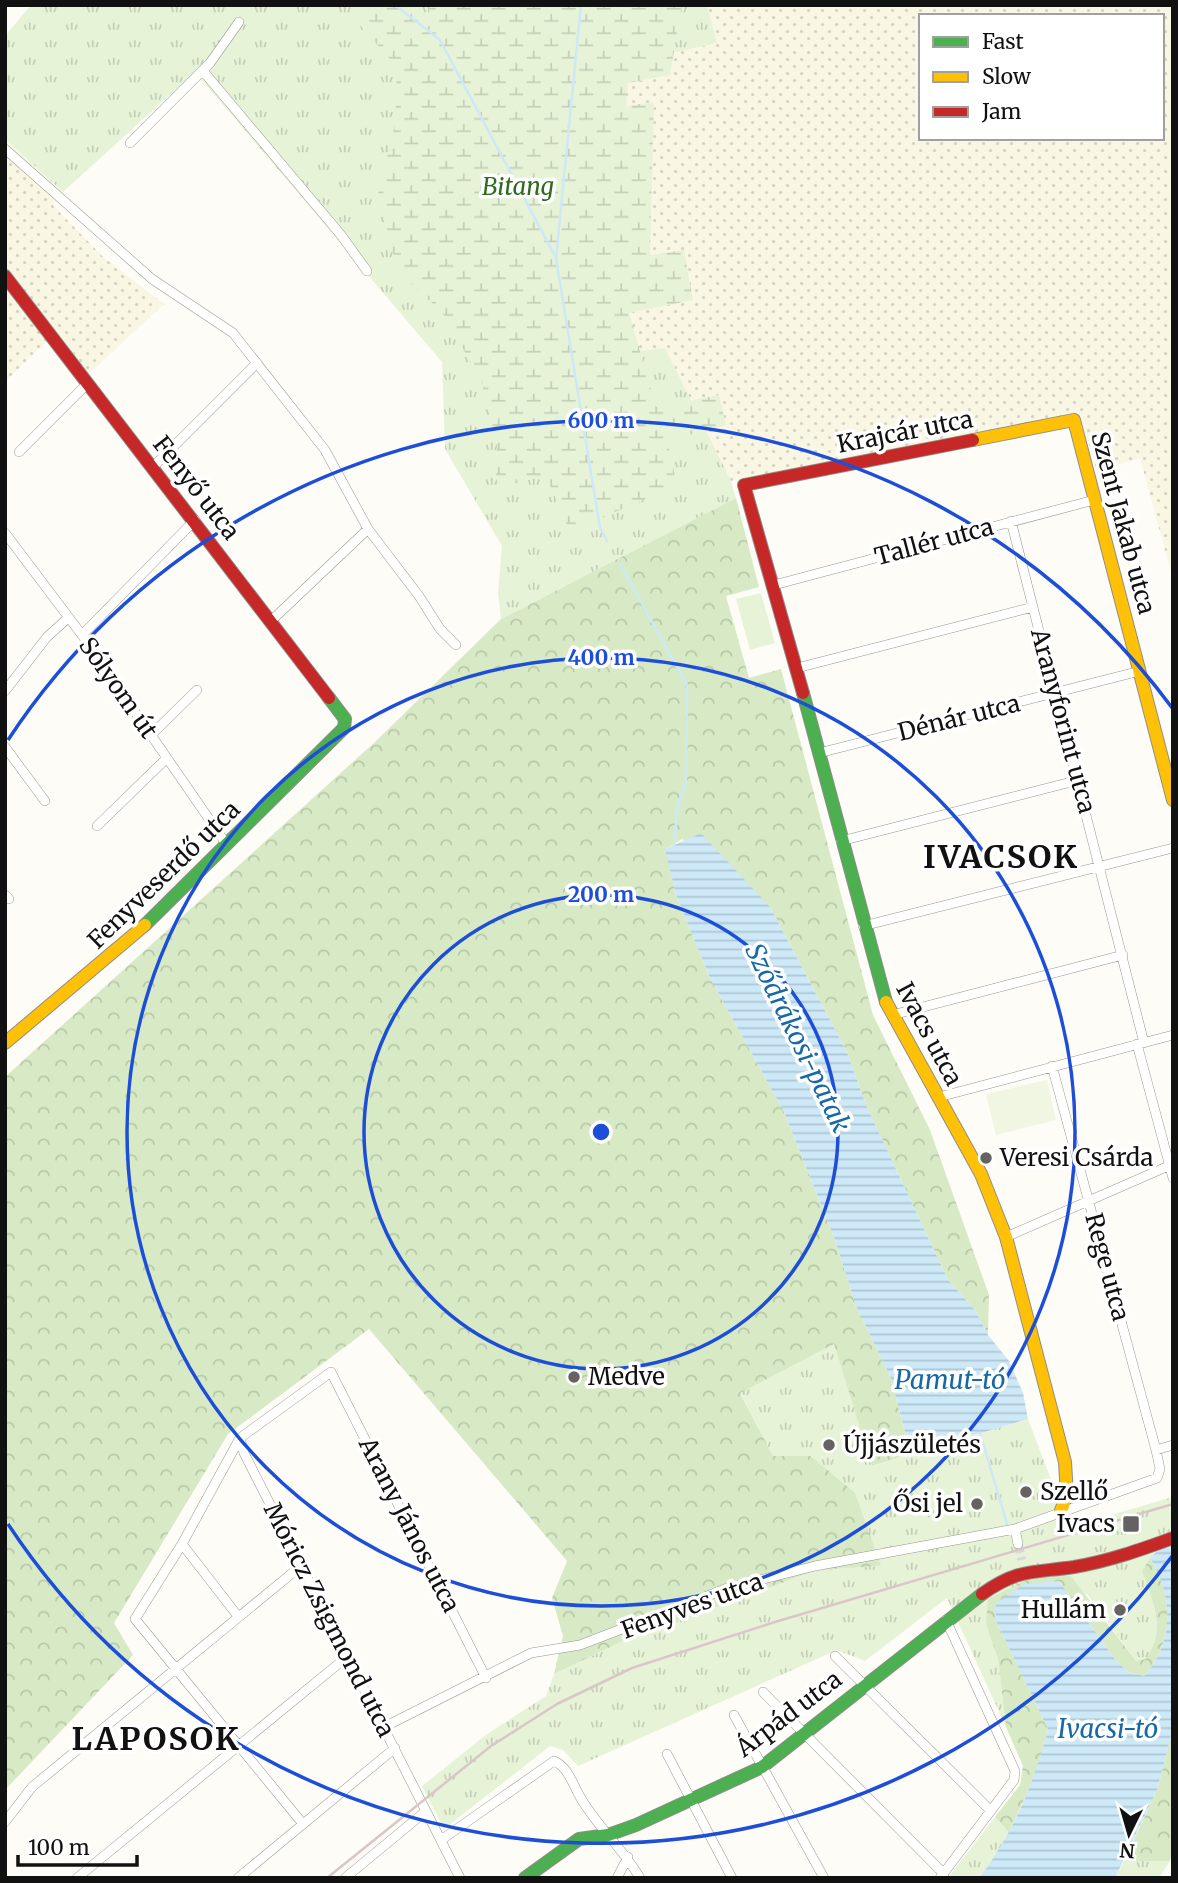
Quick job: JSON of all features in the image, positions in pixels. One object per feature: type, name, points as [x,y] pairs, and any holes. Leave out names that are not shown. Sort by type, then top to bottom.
[{"type":"street","points":[[130,143],[203,71],[239,22]]},
{"type":"street","points":[[203,71],[367,271]]},
{"type":"street","points":[[5,149],[152,279],[224,324],[325,450],[346,484],[368,529],[426,605],[440,629],[456,645]]},
{"type":"street","name":"Fenyő utca","points":[[5,276],[344,714],[344,728]]},
{"type":"street","points":[[153,467],[257,363]]},
{"type":"street","points":[[19,452],[88,384]]},
{"type":"street","name":"Krajcár utca","points":[[744,485],[1074,420]]},
{"type":"street","name":"Szent Jakab utca","points":[[1074,420],[1173,800]]},
{"type":"street","name":"Ivacs utca","points":[[744,485],[797,668],[882,995],[981,1174],[1006,1237],[1065,1462],[1067,1495],[1060,1513]]},
{"type":"street","name":"Tallér utca","points":[[774,585],[1094,500]]},
{"type":"street","points":[[82,635],[195,520]]},
{"type":"street","name":"Aranyforint utca","points":[[1012,521],[1102,868],[1173,1178]]},
{"type":"street","points":[[272,620],[368,529]]},
{"type":"street","name":"Sólyom út","points":[[5,533],[82,635],[227,845]]},
{"type":"street","points":[[797,668],[1033,607]]},
{"type":"street","points":[[5,691],[47,637],[68,618]]},
{"type":"street","name":"Dénár utca","points":[[819,753],[1140,671]]},
{"type":"street","points":[[151,735],[197,690]]},
{"type":"street","name":"Fenyveserdő utca","points":[[6,1039],[33,1023],[165,908],[344,728]]},
{"type":"street","points":[[5,747],[45,801]]},
{"type":"street","points":[[97,826],[167,758]]},
{"type":"street","points":[[841,841],[1079,780]]},
{"type":"street","points":[[863,926],[1173,848]]},
{"type":"street","points":[[892,1015],[1123,955]]},
{"type":"street","points":[[939,1097],[1173,1035]]},
{"type":"street","name":"Rege utca","points":[[1052,1066],[1160,1469]]},
{"type":"street","points":[[1006,1237],[1088,1198],[1171,1164]]},
{"type":"street","name":"Arany János utca","points":[[240,1438],[331,1372],[486,1678]]},
{"type":"street","points":[[240,1438],[182,1544],[135,1619],[303,1824]]},
{"type":"street","name":"Móricz Zsigmond utca","points":[[240,1438],[244,1453],[460,1878]]},
{"type":"street","points":[[1156,1450],[1173,1445]]},
{"type":"street","name":"Fenyves utca","points":[[384,1727],[531,1653],[598,1639],[728,1588],[815,1566],[1015,1529],[1146,1484],[1157,1478],[1160,1469]]},
{"type":"street","points":[[1015,1529],[1018,1544]]},
{"type":"street","name":"Árpád utca","points":[[525,1878],[579,1839],[608,1835],[762,1767],[946,1620],[1024,1567],[1107,1561],[1132,1555],[1173,1538]]},
{"type":"street","points":[[182,1544],[237,1615]]},
{"type":"street","points":[[5,1822],[32,1787],[237,1615],[302,1565]]},
{"type":"street","points":[[763,1692],[942,1876],[1014,1780],[1015,1771],[946,1620]]},
{"type":"street","points":[[77,1878],[237,1744],[348,1656]]},
{"type":"street","points":[[835,1656],[991,1811]]},
{"type":"street","points":[[734,1716],[824,1878]]},
{"type":"street","points":[[238,1878],[394,1748]]},
{"type":"street","points":[[667,1754],[732,1878]]},
{"type":"street","points":[[440,1840],[554,1760],[563,1766],[590,1815],[628,1857],[640,1878]]},
{"type":"street","points":[[345,1878],[426,1811]]},
{"type":"street","points":[[617,1878],[628,1857]]},
{"type":"shaded area","points":[[707,5],[1173,5],[1173,580],[1140,458],[1097,472],[1081,416],[731,481],[665,348],[582,359],[594,71],[717,43]]},
{"type":"shaded area","points":[[5,139],[63,192],[53,205],[102,256],[164,304],[89,374],[57,331],[5,382]]},
{"type":"green space","points":[[31,5],[707,5],[717,43],[594,71],[582,358],[665,348],[731,481],[736,498],[501,619],[498,593],[502,546],[445,449],[442,362],[195,72],[63,192],[5,139],[5,36]]},
{"type":"green space","name":"Bitang","points":[[371,5],[416,5],[434,25],[427,5],[682,5],[670,75],[628,83],[626,106],[654,102],[650,255],[684,250],[693,300],[629,313],[656,407],[719,395],[726,425],[667,441],[677,485],[570,532],[546,476],[499,487],[496,477],[497,444],[481,380],[442,312],[398,272],[378,194],[395,125],[397,67],[357,22]]},
{"type":"green space","points":[[736,498],[759,587],[726,596],[749,678],[781,669],[873,1015],[930,1130],[989,1295],[988,1335],[975,1310],[948,1280],[866,1105],[847,1052],[770,907],[682,839],[666,849],[676,895],[710,978],[784,1112],[835,1240],[856,1306],[890,1376],[911,1454],[872,1466],[834,1344],[740,1393],[773,1456],[811,1456],[855,1493],[881,1566],[817,1570],[623,1641],[554,1674],[563,1636],[552,1598],[567,1561],[369,1329],[228,1434],[114,1623],[133,1655],[5,1790],[5,1077],[376,741],[501,619]]},
{"type":"green space","points":[[761,593],[775,643],[750,650],[736,599]]},
{"type":"green space","points":[[1047,1080],[1056,1120],[996,1135],[986,1094]]},
{"type":"green space","points":[[834,1344],[873,1466],[1028,1419],[1069,1527],[1173,1497],[1173,1547],[1161,1548],[1142,1571],[1154,1605],[1157,1626],[1156,1637],[1146,1660],[1136,1661],[1087,1594],[986,1624],[998,1659],[1006,1727],[947,1598],[865,1661],[837,1650],[578,1766],[563,1750],[550,1746],[444,1829],[422,1786],[487,1734],[546,1696],[554,1674],[623,1641],[817,1570],[881,1566],[812,1456],[773,1456],[740,1392]]},
{"type":"green space","points":[[1150,1558],[1163,1587],[1167,1618],[1161,1649],[1144,1676],[1128,1672],[1114,1658],[1059,1581],[996,1603],[996,1621],[1048,1729],[1036,1773],[1009,1833],[995,1817],[1020,1785],[1023,1766],[1006,1727],[998,1659],[986,1624],[988,1599],[1041,1573],[1071,1576],[1136,1661],[1146,1659],[1156,1637],[1157,1626],[1154,1605],[1142,1571]]},
{"type":"green space","points":[[1173,1728],[1173,1853],[1170,1861],[1124,1861],[1157,1790]]},
{"type":"green space","points":[[995,1817],[1009,1833],[979,1878],[948,1878]]},
{"type":"green space","points":[[1124,1861],[1170,1861],[1159,1878],[1115,1878]]},
{"type":"water","name":"Pamut-tó","points":[[701,833],[770,907],[847,1052],[866,1105],[948,1280],[975,1310],[988,1335],[1009,1361],[1023,1393],[1028,1419],[911,1454],[890,1376],[856,1306],[835,1240],[784,1112],[710,978],[676,895],[665,849]]},
{"type":"water","name":"Ivacsi-tó","points":[[1173,1547],[1173,1728],[1157,1790],[1115,1878],[979,1878],[1002,1844],[1021,1807],[1048,1729],[996,1621],[996,1603],[1024,1584],[1059,1581],[1114,1658],[1128,1672],[1144,1676],[1161,1649],[1167,1618],[1163,1587],[1150,1558],[1161,1548]]},
{"type":"waterway","points":[[395,5],[440,40],[555,256]]},
{"type":"waterway","name":"Sződrákosi-patak","points":[[581,5],[556,258],[600,528],[607,541]]},
{"type":"waterway","name":"Sződrákosi-patak","points":[[620,564],[687,685],[686,783],[678,803],[674,846]]},
{"type":"waterway","name":"Sződrákosi-patak","points":[[980,1433],[1008,1527]]},
{"type":"tunnel","points":[[1018,1544],[1022,1560]]},
{"type":"railway","points":[[327,1878],[491,1746],[557,1704],[632,1668],[775,1622],[1173,1504]]},
{"type":"traffic: fast","points":[[803,693],[886,1002]]},
{"type":"traffic: fast","points":[[145,925],[344,728],[345,719],[329,698]]},
{"type":"traffic: fast","points":[[525,1878],[579,1839],[608,1835],[636,1825],[762,1767],[982,1594]]},
{"type":"traffic: slow","points":[[973,440],[1074,420],[1173,800]]},
{"type":"traffic: slow","points":[[5,1043],[145,925]]},
{"type":"traffic: slow","points":[[886,1002],[981,1174],[1006,1237],[1065,1462],[1067,1495],[1060,1513]]},
{"type":"traffic: jam","points":[[5,276],[329,698]]},
{"type":"traffic: jam","points":[[803,693],[744,485],[973,440]]},
{"type":"traffic: jam","points":[[982,1594],[1017,1576],[1100,1562],[1173,1538]]},
{"type":"place","name":"Veresi Csárda","points":[[986,1158]]},
{"type":"place","name":"Medve","points":[[574,1377]]},
{"type":"place","name":"Újjászületés","points":[[829,1445]]},
{"type":"place","name":"Szellő","points":[[1026,1492]]},
{"type":"place","name":"Ősi jel","points":[[977,1504]]},
{"type":"place","name":"Ivacs","points":[[1131,1524]]},
{"type":"place","name":"Hullám","points":[[1120,1610]]},
{"type":"district","name":"IVACSOK","points":[[1001,857]]},
{"type":"district","name":"LAPOSOK","points":[[156,1739]]}]
